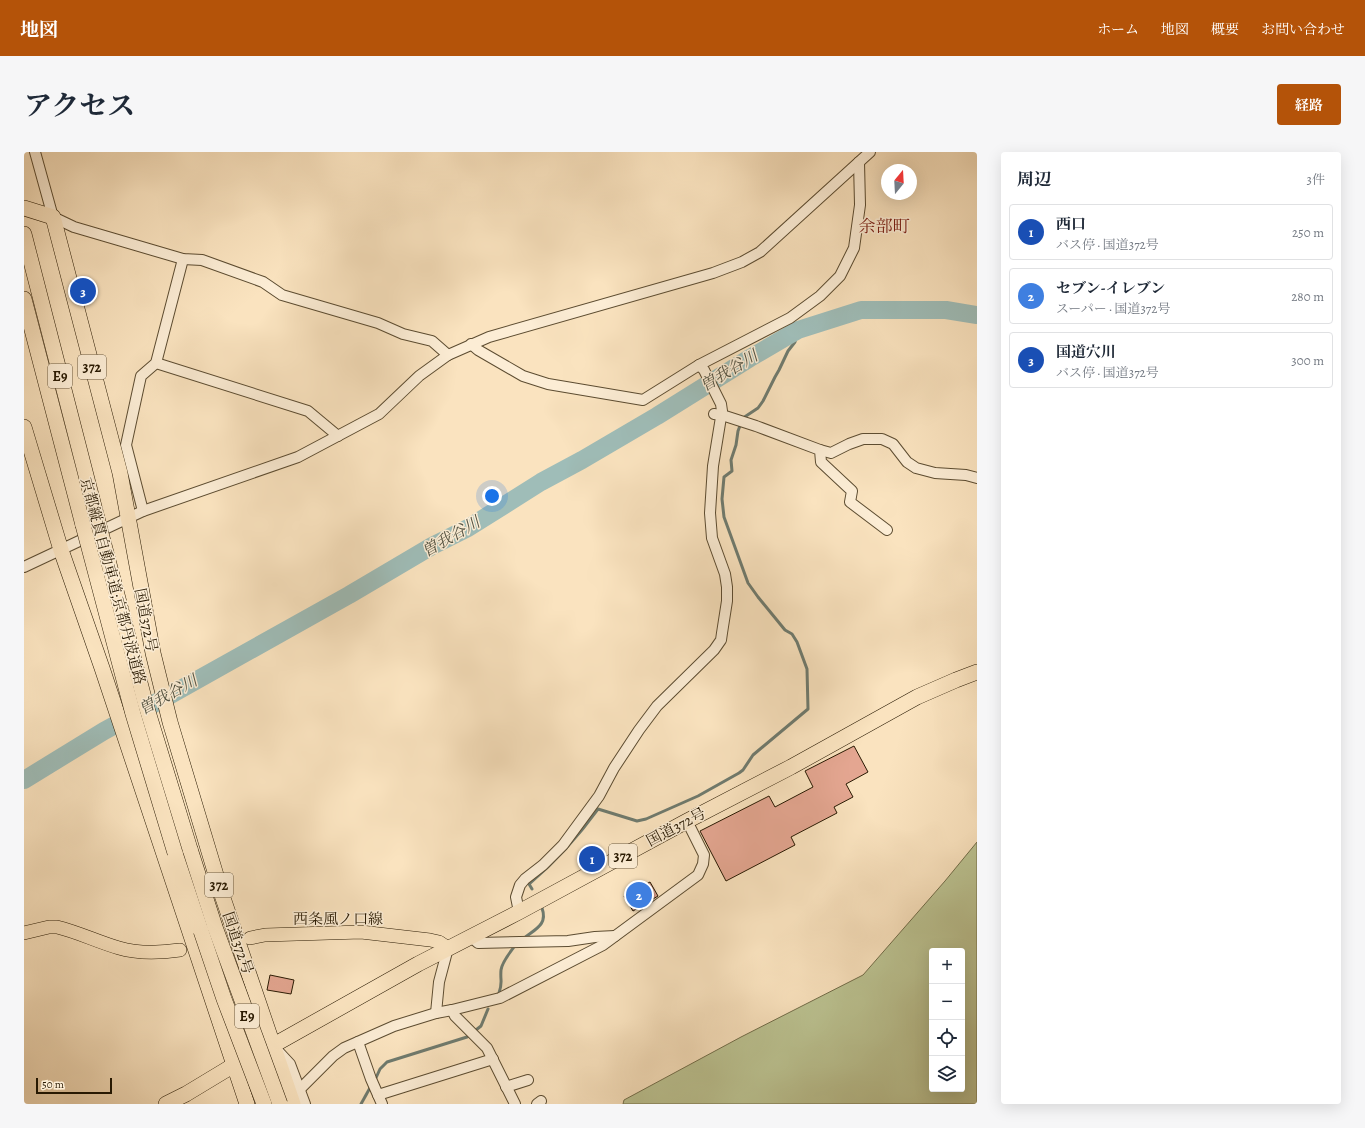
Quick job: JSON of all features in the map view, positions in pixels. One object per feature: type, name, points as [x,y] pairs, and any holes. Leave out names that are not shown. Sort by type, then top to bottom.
[{"type":"highway","points":[[24,208],[53,217]]},
{"type":"highway","name":"国道372号","points":[[53,217],[120,473],[152,653],[170,722],[222,895],[272,1046]]},
{"type":"highway","name":"京都縦貫自動車道;京都丹波道路","points":[[24,234],[133,714],[208,929],[280,1104]]},
{"type":"highway","name":"京都縦貫自動車道;京都丹波道路","points":[[24,299],[90,522]]},
{"type":"highway","points":[[24,427],[61,550],[102,668],[247,1104]]},
{"type":"highway","name":"国道372号","points":[[166,1104],[470,936],[519,912],[917,698],[977,672]]},
{"type":"highway","name":"京都縦貫自動車道;京都丹波道路","points":[[208,929],[224,999],[264,1104]]},
{"type":"highway","points":[[272,1046],[293,1104]]},
{"type":"main road","points":[[24,933],[50,927],[57,927],[68,929],[119,948],[156,953],[180,950]]},
{"type":"main road","name":"西条風ノ口線","points":[[250,938],[265,935],[373,933],[439,942],[448,948]]},
{"type":"main road","points":[[201,947],[228,942]]},
{"type":"street","points":[[35,152],[53,217],[74,227],[183,259],[202,260],[263,282],[282,295],[378,323],[403,334],[432,341],[448,355]]},
{"type":"street","points":[[24,567],[128,517],[298,457],[379,414],[419,376],[448,355],[471,344],[489,337],[713,273],[742,262],[760,252],[870,152]]},
{"type":"street","points":[[471,344],[478,350],[523,376],[548,384],[643,400],[790,318],[820,296],[840,276],[854,248],[860,205],[859,162]]},
{"type":"street","points":[[143,511],[126,445],[141,376],[156,363],[183,259]]},
{"type":"street","points":[[156,363],[308,411],[338,436]]},
{"type":"street","points":[[519,912],[516,897],[520,885],[525,879],[543,865],[572,833],[599,796],[608,778],[657,706],[714,650],[721,640],[726,614],[727,587],[723,568],[712,538],[710,513],[713,466],[722,416],[721,404],[702,368]]},
{"type":"street","points":[[722,416],[756,426],[831,453],[863,439],[882,439],[893,444],[907,462],[916,468],[935,473],[966,475],[977,478]]},
{"type":"street","points":[[820,450],[821,462],[852,490],[850,502],[887,530]]},
{"type":"street","points":[[300,1089],[333,1056],[344,1048],[394,1026],[436,1013],[500,998],[603,945],[698,875],[703,864],[704,855],[687,821]]},
{"type":"street","points":[[470,936],[478,943],[568,941],[615,936]]},
{"type":"street","points":[[436,1013],[439,982],[448,948]]},
{"type":"street","points":[[452,1010],[487,1048],[515,1104]]},
{"type":"street","points":[[358,1042],[377,1091],[492,1059]]},
{"type":"street","points":[[272,1046],[290,1064],[305,1104]]},
{"type":"street","points":[[506,1087],[528,1080]]},
{"type":"green space","points":[[977,842],[977,1104],[623,1104],[624,1100],[741,1037],[863,975]]},
{"type":"building","points":[[854,746],[868,772],[846,784],[853,797],[834,807],[837,813],[791,837],[795,845],[726,881],[700,831],[769,796],[775,807],[813,787],[805,771]]},
{"type":"building","points":[[650,882],[658,896],[633,911],[624,896]]},
{"type":"building","points":[[270,975],[294,980],[291,994],[267,990]]},
{"type":"waterway","name":"曽我谷川","points":[[24,780],[104,731],[349,595],[432,546],[468,528],[541,482],[657,416],[798,330],[861,310],[946,310],[977,315]]},
{"type":"waterway","points":[[532,889],[529,884],[566,848],[598,809],[637,821],[646,819],[698,796],[743,770],[753,755],[808,709],[807,669],[797,642],[792,634],[785,630],[748,583],[724,517],[722,499],[724,477],[732,471],[731,460],[736,445],[738,431],[743,418],[758,408],[763,401],[788,351],[795,342],[798,330]]},
{"type":"waterway","points":[[523,939],[542,923],[542,908]]},
{"type":"waterway","points":[[499,993],[502,967],[506,958],[514,947]]},
{"type":"waterway","points":[[375,1080],[380,1069],[387,1062],[467,1037],[481,1026],[488,1009]]},
{"type":"waterway","points":[[361,1104],[371,1086]]},
{"type":"place","name":"国道穴川","points":[[83,291]]},
{"type":"place","name":"西口","points":[[592,859]]},
{"type":"place","name":"セブン-イレブン","points":[[639,895]]},
{"type":"district","name":"余部町","points":[[884,226]]}]
